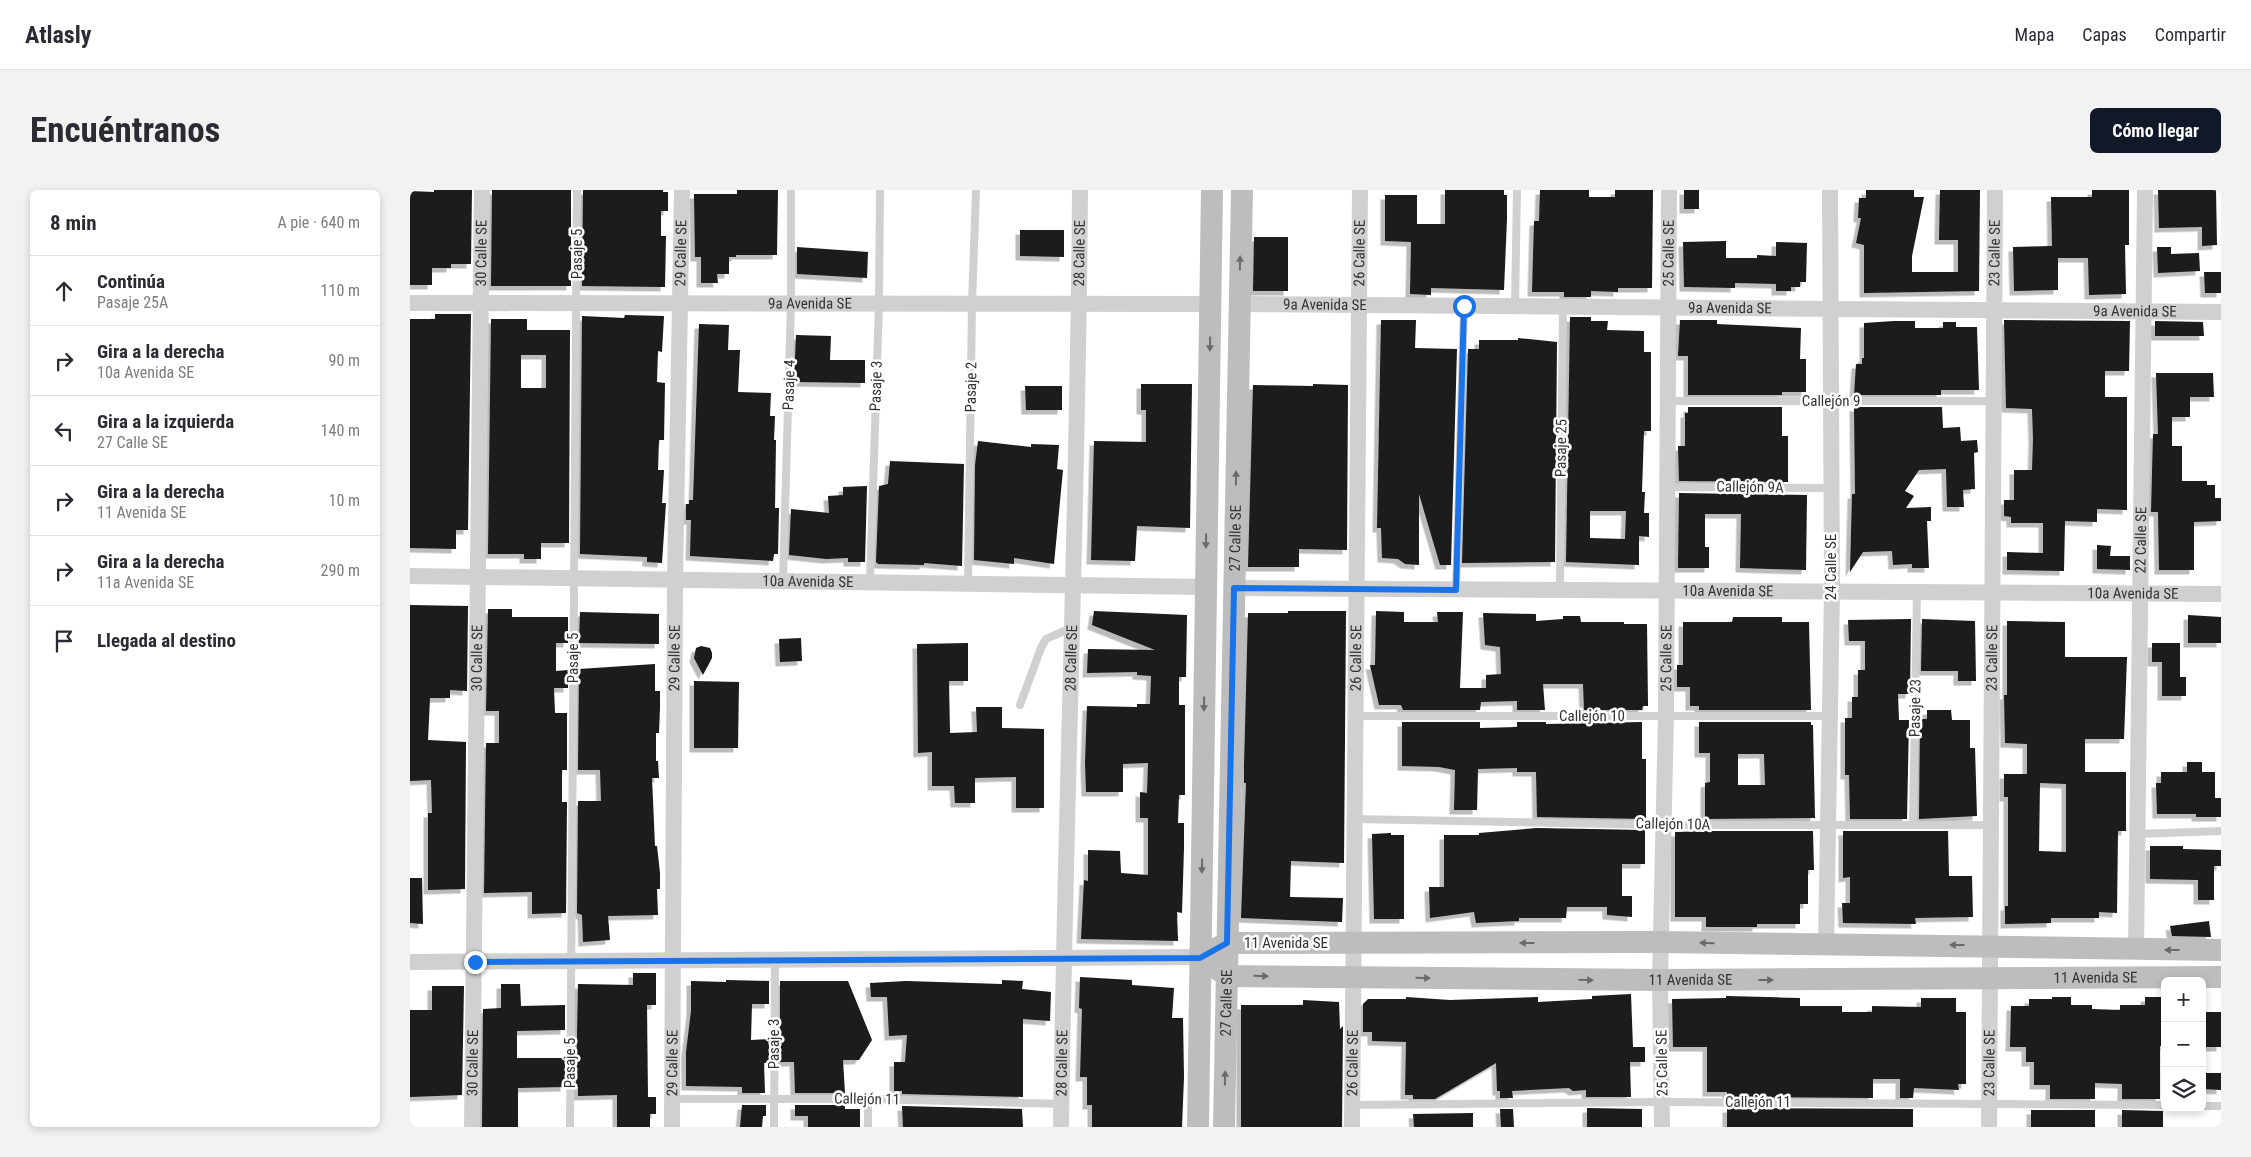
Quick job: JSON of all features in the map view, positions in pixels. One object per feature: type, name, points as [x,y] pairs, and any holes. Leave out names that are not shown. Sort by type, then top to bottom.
[{"type":"street","name":"30 Calle SE","points":[[472,1127],[482,190]]},
{"type":"street","name":"29 Calle SE","points":[[672,1127],[675,579],[682,190]]},
{"type":"street","name":"28 Calle SE","points":[[1061,1127],[1063,958],[1080,304],[1080,190]]},
{"type":"street","name":"27 Calle SE","points":[[1198,1127],[1212,190]]},
{"type":"street","name":"27 Calle SE","points":[[1224,1127],[1242,190]]},
{"type":"street","name":"26 Calle SE","points":[[1352,1127],[1355,589],[1360,190]]},
{"type":"street","name":"25 Calle SE","points":[[1662,1127],[1660,980],[1666,716],[1670,190]]},
{"type":"street","name":"24 Calle SE","points":[[1826,945],[1832,591],[1830,190]]},
{"type":"street","name":"23 Calle SE","points":[[1989,1127],[1995,190]]},
{"type":"street","name":"22 Calle SE","points":[[2136,950],[2145,190]]},
{"type":"street","name":"9a Avenida SE","points":[[410,303],[1210,304]]},
{"type":"street","name":"9a Avenida SE","points":[[1240,304],[2221,312]]},
{"type":"street","name":"10a Avenida SE","points":[[410,576],[1206,587]]},
{"type":"street","name":"10a Avenida SE","points":[[1234,588],[1456,590],[1560,588],[1992,594],[2221,594]]},
{"type":"street","name":"11 Avenida SE","points":[[1200,958],[1227,943],[1661,942],[1990,945],[2136,950],[2221,950]]},
{"type":"street","points":[[410,962],[1200,958],[1227,976]]},
{"type":"street","name":"11 Avenida SE","points":[[1227,976],[1660,980],[2221,977]]},
{"type":"lane","name":"Pasaje 5","points":[[570,1127],[577,190]]},
{"type":"lane","name":"Pasaje 4","points":[[783,581],[791,303],[791,190]]},
{"type":"lane","name":"Pasaje 3","points":[[870,582],[879,303],[880,190]]},
{"type":"lane","name":"Pasaje 2","points":[[968,583],[972,304],[976,190]]},
{"type":"lane","points":[[1515,306],[1517,190]]},
{"type":"lane","points":[[1456,590],[1464,306]]},
{"type":"lane","name":"Pasaje 25","points":[[1560,588],[1563,307]]},
{"type":"lane","name":"Callejón 9","points":[[1669,401],[1993,401]]},
{"type":"lane","name":"Callejón 9A","points":[[1668,487],[1831,488]]},
{"type":"lane","name":"Pasaje 23","points":[[1913,824],[1917,593]]},
{"type":"lane","points":[[1020,705],[1046,639],[1071,628]]},
{"type":"lane","name":"Callejón 10","points":[[1354,716],[1830,716]]},
{"type":"lane","name":"Callejón 10A","points":[[1354,819],[1663,824],[1991,825]]},
{"type":"lane","points":[[2137,834],[2221,831]]},
{"type":"lane","name":"Pasaje 3","points":[[774,1127],[775,960]]},
{"type":"lane","name":"Callejón 11","points":[[672,1100],[774,1098],[1062,1104]]},
{"type":"lane","points":[[868,1099],[868,1127]]},
{"type":"lane","name":"Callejón 11","points":[[1352,1105],[1662,1102],[2161,1105]]},
{"type":"lane","points":[[2206,1106],[2221,1106]]},
{"type":"building","points":[[434,190],[472,190],[471,264],[451,264],[451,268],[432,268],[432,285],[410,285],[410,191],[434,192]]},
{"type":"building","points":[[492,190],[571,190],[571,286],[491,286]]},
{"type":"building","points":[[583,190],[663,190],[663,192],[668,192],[668,211],[661,211],[661,236],[666,236],[665,287],[582,286]]},
{"type":"building","points":[[737,190],[778,190],[777,255],[736,255],[736,257],[729,257],[729,274],[717,274],[718,283],[701,283],[701,257],[695,257],[694,194],[737,194]]},
{"type":"building","points":[[1445,190],[1504,190],[1504,195],[1507,195],[1504,290],[1431,288],[1431,295],[1410,294],[1411,242],[1385,241],[1385,195],[1417,195],[1417,224],[1445,224]]},
{"type":"building","points":[[1540,190],[1589,190],[1589,197],[1615,197],[1615,190],[1653,190],[1652,288],[1618,288],[1618,292],[1591,291],[1591,297],[1564,297],[1564,292],[1532,292],[1534,221],[1539,221]]},
{"type":"building","points":[[1684,190],[1699,190],[1699,209],[1684,209]]},
{"type":"building","points":[[1866,190],[1914,190],[1914,197],[1924,197],[1912,256],[1912,272],[1958,272],[1958,240],[1939,240],[1940,190],[1980,190],[1979,291],[1864,293],[1864,245],[1856,243],[1861,218],[1858,218],[1859,198],[1866,198]]},
{"type":"building","points":[[2092,190],[2129,190],[2129,245],[2125,245],[2126,294],[2089,295],[2088,258],[2058,258],[2058,290],[2014,291],[2013,247],[2052,246],[2051,197],[2092,197]]},
{"type":"building","points":[[2158,190],[2216,190],[2217,245],[2202,246],[2202,227],[2159,228]]},
{"type":"building","points":[[1020,230],[1064,230],[1064,257],[1020,256]]},
{"type":"building","points":[[1254,237],[1288,237],[1288,291],[1253,291]]},
{"type":"building","points":[[1726,241],[1726,258],[1757,258],[1757,255],[1776,256],[1776,242],[1807,243],[1806,282],[1800,282],[1800,287],[1791,287],[1791,291],[1776,291],[1776,284],[1735,283],[1735,288],[1684,287],[1683,242]]},
{"type":"building","points":[[797,247],[868,252],[867,278],[797,274]]},
{"type":"building","points":[[2157,247],[2171,247],[2171,254],[2199,253],[2200,271],[2158,273]]},
{"type":"building","points":[[2204,272],[2221,272],[2221,293],[2205,293]]},
{"type":"building","points":[[435,314],[471,314],[468,530],[456,530],[456,549],[410,548],[410,319],[435,319]]},
{"type":"building","points":[[625,315],[664,316],[662,352],[658,351],[657,382],[665,383],[664,440],[659,440],[658,470],[664,470],[662,503],[666,503],[662,563],[647,562],[647,557],[580,554],[582,316],[624,318]]},
{"type":"building","points":[[1570,317],[1591,317],[1591,321],[1608,321],[1607,330],[1644,331],[1644,352],[1651,352],[1651,431],[1644,431],[1642,492],[1645,492],[1644,513],[1649,513],[1649,537],[1639,536],[1639,565],[1566,562]],"holes":[[[1590,511],[1626,511],[1625,539],[1590,538]]]},
{"type":"building","points":[[491,319],[527,319],[527,330],[570,330],[569,543],[541,543],[541,559],[524,559],[524,554],[488,554]],"holes":[[[521,355],[546,355],[546,388],[521,388]]]},
{"type":"building","points":[[1381,320],[1416,320],[1415,348],[1457,349],[1451,565],[1440,565],[1419,494],[1419,565],[1405,564],[1398,559],[1382,558],[1381,528],[1377,528]]},
{"type":"building","points":[[1680,320],[1717,320],[1717,324],[1801,328],[1800,359],[1806,359],[1806,392],[1782,392],[1782,395],[1688,395],[1688,356],[1678,356]]},
{"type":"building","points":[[2004,320],[2130,321],[2129,371],[2105,371],[2105,397],[2127,397],[2127,510],[2097,509],[2097,522],[2065,521],[2064,571],[2007,570],[2007,552],[2043,553],[2043,523],[2011,523],[2011,517],[2004,516],[2004,500],[2014,500],[2014,470],[2032,470],[2033,439],[2032,409],[2006,408]]},
{"type":"building","points":[[1915,321],[1915,328],[1943,328],[1943,322],[1956,322],[1956,327],[1977,327],[1979,390],[1941,390],[1941,395],[1854,395],[1856,364],[1862,364],[1862,358],[1864,358],[1864,323]]},
{"type":"building","points":[[2155,321],[2203,322],[2204,336],[2155,336]]},
{"type":"building","points":[[699,324],[729,325],[728,350],[740,350],[738,392],[771,393],[770,416],[775,416],[774,440],[776,440],[775,508],[779,508],[778,554],[774,554],[773,561],[690,556],[691,520],[686,520],[686,504],[689,504],[689,500],[693,500]]},
{"type":"building","points":[[796,335],[831,336],[830,360],[865,360],[865,383],[794,382]]},
{"type":"building","points":[[1518,338],[1557,342],[1555,562],[1462,563],[1468,349],[1479,349],[1479,340],[1518,340]]},
{"type":"building","points":[[2156,373],[2213,373],[2214,397],[2190,397],[2190,417],[2172,417],[2172,446],[2182,446],[2182,481],[2207,481],[2207,485],[2215,485],[2215,498],[2221,498],[2221,521],[2194,522],[2194,570],[2159,570],[2158,512],[2151,512],[2153,434],[2158,434]]},
{"type":"building","points":[[1141,384],[1192,384],[1190,528],[1137,526],[1135,561],[1091,560],[1094,441],[1146,442],[1146,410],[1141,410]]},
{"type":"building","points":[[1313,384],[1348,385],[1347,550],[1299,549],[1299,567],[1248,567],[1253,385],[1313,386]]},
{"type":"building","points":[[1025,386],[1062,386],[1062,410],[1026,410]]},
{"type":"building","points":[[1688,407],[1782,407],[1782,436],[1788,436],[1788,482],[1679,481],[1678,446],[1685,446],[1685,413],[1688,413]]},
{"type":"building","points":[[1854,407],[1942,407],[1943,428],[1960,427],[1961,441],[1977,440],[1978,452],[1974,453],[1975,489],[1963,490],[1964,507],[1947,507],[1946,469],[1919,470],[1905,491],[1914,496],[1906,508],[1931,507],[1931,521],[1927,521],[1929,568],[1912,568],[1912,564],[1893,565],[1892,551],[1863,552],[1850,572],[1852,494],[1855,494]]},
{"type":"building","points":[[978,441],[1031,447],[1031,444],[1059,445],[1057,469],[1063,470],[1054,564],[1014,558],[1014,564],[974,560],[975,465]]},
{"type":"building","points":[[890,461],[964,464],[962,566],[924,563],[924,565],[878,564],[876,562],[879,486],[888,484]]},
{"type":"building","points":[[867,486],[865,562],[848,562],[848,558],[826,559],[789,555],[791,509],[829,513],[828,496],[843,495],[843,487]]},
{"type":"building","points":[[1679,493],[1807,495],[1806,570],[1740,568],[1741,514],[1705,514],[1705,547],[1709,547],[1709,568],[1678,568]]},
{"type":"building","points":[[2097,545],[2111,546],[2110,556],[2130,556],[2130,570],[2097,569]]},
{"type":"building","points":[[410,605],[468,606],[467,691],[450,690],[450,698],[430,698],[428,740],[466,742],[465,889],[428,890],[428,813],[432,813],[431,780],[410,781]]},
{"type":"building","points":[[488,609],[512,609],[512,617],[568,617],[568,643],[556,643],[556,671],[568,670],[568,688],[554,688],[555,713],[567,713],[567,770],[562,770],[562,802],[567,802],[566,913],[532,914],[532,892],[484,893],[486,743],[499,743],[499,711],[486,711]]},
{"type":"building","points":[[1094,611],[1187,615],[1186,677],[1179,677],[1179,705],[1185,705],[1185,795],[1179,795],[1178,823],[1184,823],[1184,848],[1182,913],[1177,912],[1178,941],[1081,939],[1084,880],[1088,881],[1088,850],[1120,851],[1121,873],[1148,875],[1148,818],[1140,818],[1140,792],[1147,793],[1148,763],[1123,764],[1123,792],[1086,792],[1085,763],[1087,706],[1137,707],[1137,704],[1150,704],[1151,676],[1137,675],[1137,672],[1087,673],[1088,649],[1155,650],[1092,625]]},
{"type":"building","points":[[1288,611],[1346,611],[1344,863],[1291,861],[1290,897],[1343,898],[1342,922],[1241,918],[1246,783],[1244,783],[1244,766],[1248,613],[1288,613]]},
{"type":"building","points":[[1376,611],[1404,612],[1404,622],[1438,622],[1437,612],[1463,612],[1460,688],[1486,688],[1486,675],[1501,674],[1500,647],[1485,645],[1483,613],[1536,614],[1536,621],[1563,619],[1563,616],[1580,616],[1581,622],[1647,624],[1648,706],[1643,706],[1642,710],[1584,710],[1583,684],[1543,684],[1545,710],[1517,710],[1517,701],[1481,702],[1480,710],[1403,710],[1401,705],[1379,705],[1370,665],[1375,665]]},
{"type":"building","points":[[580,612],[659,614],[659,644],[579,643]]},
{"type":"building","points":[[2188,615],[2221,617],[2221,643],[2188,643]]},
{"type":"building","points":[[1733,617],[1782,617],[1782,622],[1809,622],[1811,710],[1699,710],[1699,706],[1690,706],[1690,687],[1677,687],[1677,665],[1683,665],[1683,622],[1732,622]]},
{"type":"building","points":[[1911,619],[1910,694],[1898,694],[1899,720],[1909,720],[1907,819],[1850,819],[1849,775],[1845,775],[1845,718],[1852,718],[1852,697],[1858,697],[1858,670],[1865,670],[1865,641],[1849,641],[1848,620]]},
{"type":"building","points":[[1922,619],[1975,621],[1976,681],[1958,681],[1958,671],[1921,671]]},
{"type":"building","points":[[2007,621],[2065,622],[2065,657],[2127,657],[2124,739],[2085,739],[2085,772],[2126,772],[2126,831],[2118,831],[2117,913],[2099,912],[2099,918],[2051,918],[2051,923],[2005,924],[2005,906],[2008,906],[2008,797],[2004,797],[2004,774],[2027,774],[2027,744],[2005,743],[2004,695],[2007,695]],"holes":[[[2040,783],[2066,784],[2066,852],[2039,851]]]},
{"type":"building","points":[[801,638],[802,661],[780,662],[779,639]]},
{"type":"building","points":[[968,643],[968,681],[949,681],[950,733],[977,732],[976,707],[1002,707],[1002,728],[1044,729],[1044,808],[1016,808],[1016,777],[975,778],[975,803],[955,803],[954,786],[932,786],[932,752],[918,753],[917,644]]},
{"type":"building","points":[[2152,643],[2180,643],[2180,677],[2186,677],[2186,696],[2162,696],[2162,662],[2152,662]]},
{"type":"building","points":[[701,646],[710,648],[712,653],[712,658],[703,675],[694,658],[696,648]]},
{"type":"building","points":[[655,664],[655,691],[660,691],[659,733],[656,733],[656,761],[658,761],[659,778],[652,778],[655,846],[657,846],[660,873],[660,889],[657,889],[658,915],[608,916],[610,940],[583,942],[582,915],[577,913],[578,801],[601,801],[600,770],[578,770],[579,669]]},
{"type":"building","points":[[694,681],[739,682],[738,748],[694,748]]},
{"type":"building","points":[[1927,710],[1951,710],[1952,720],[1970,720],[1970,748],[1975,748],[1977,816],[1919,819],[1920,719],[1927,719]]},
{"type":"building","points":[[1402,722],[1480,722],[1480,728],[1517,727],[1517,722],[1546,722],[1546,724],[1642,722],[1642,759],[1646,759],[1646,817],[1645,819],[1537,817],[1536,772],[1517,772],[1517,768],[1478,769],[1477,810],[1454,810],[1455,770],[1439,767],[1402,766]]},
{"type":"building","points":[[1699,722],[1811,722],[1811,725],[1813,725],[1815,818],[1705,819],[1705,783],[1710,782],[1710,753],[1699,753]],"holes":[[[1738,754],[1764,754],[1765,785],[1738,785]]]},
{"type":"building","points":[[2187,762],[2202,762],[2202,772],[2215,772],[2215,798],[2221,798],[2221,817],[2196,817],[2196,814],[2157,814],[2156,783],[2161,783],[2161,772],[2187,772]]},
{"type":"building","points":[[1537,828],[1645,830],[1645,864],[1622,864],[1622,896],[1632,896],[1632,917],[1607,915],[1607,907],[1567,907],[1566,918],[1519,918],[1519,921],[1476,923],[1474,912],[1430,918],[1429,887],[1444,887],[1444,835],[1479,835],[1479,833]]},
{"type":"building","points":[[1813,831],[1814,870],[1808,870],[1808,904],[1800,904],[1800,924],[1757,924],[1757,927],[1706,927],[1706,917],[1675,917],[1675,832]]},
{"type":"building","points":[[1843,831],[1948,831],[1949,876],[1972,876],[1973,917],[1915,918],[1916,924],[1843,923],[1842,903],[1850,903],[1850,877],[1843,878]]},
{"type":"building","points":[[1391,833],[1391,835],[1404,835],[1404,919],[1374,919],[1372,834]]},
{"type":"building","points":[[2150,846],[2183,846],[2183,849],[2221,850],[2221,866],[2214,866],[2214,900],[2198,900],[2198,880],[2150,879]]},
{"type":"building","points":[[410,878],[422,878],[423,924],[410,923]]},
{"type":"building","points":[[2209,921],[2211,937],[2172,936],[2170,926]]},
{"type":"building","points":[[633,973],[656,973],[656,1005],[647,1005],[648,1097],[656,1097],[656,1114],[650,1114],[650,1127],[617,1127],[617,1095],[578,1096],[578,1087],[576,1087],[578,984],[633,985]]},
{"type":"building","points":[[1080,977],[1132,980],[1132,985],[1174,988],[1172,1018],[1183,1018],[1184,1077],[1182,1127],[1092,1127],[1092,1105],[1087,1105],[1087,1077],[1080,1077],[1082,1009],[1079,1008]]},
{"type":"building","points":[[726,980],[769,981],[769,1004],[752,1004],[751,1040],[769,1039],[769,1063],[764,1063],[765,1093],[742,1093],[742,1087],[686,1086],[686,1052],[691,1011],[691,981],[726,982]]},
{"type":"building","points":[[1002,980],[1023,981],[1022,989],[1051,992],[1050,1021],[1023,1019],[1023,1097],[902,1094],[902,1091],[894,1091],[894,1062],[905,1062],[907,1035],[889,1036],[887,997],[871,997],[870,983],[906,981],[1002,984]]},
{"type":"building","points":[[780,981],[848,981],[872,1040],[859,1060],[843,1060],[845,1093],[795,1093],[794,1062],[780,1062]]},
{"type":"building","points":[[501,984],[520,984],[521,1006],[565,1005],[565,1030],[517,1031],[517,1058],[565,1058],[565,1087],[518,1088],[518,1127],[482,1127],[483,1009],[501,1008]]},
{"type":"building","points":[[432,986],[464,986],[462,1095],[410,1097],[410,1010],[432,1010]]},
{"type":"building","points":[[1631,994],[1633,1047],[1645,1047],[1645,1062],[1630,1062],[1631,1097],[1586,1097],[1586,1090],[1573,1091],[1569,1088],[1512,1091],[1513,1098],[1500,1098],[1500,1091],[1497,1091],[1496,1063],[1435,1099],[1413,1099],[1413,1095],[1405,1095],[1406,1042],[1372,1041],[1372,1032],[1363,1032],[1363,1004],[1368,999],[1406,999],[1406,997],[1450,1000],[1538,997],[1538,1002],[1592,999],[1592,996]]},
{"type":"building","points":[[1726,996],[1800,998],[1800,1006],[1842,1006],[1842,1012],[1872,1012],[1872,1006],[1921,1007],[1921,998],[1956,998],[1956,1012],[1966,1012],[1966,1084],[1958,1084],[1959,1090],[1914,1088],[1913,1098],[1900,1098],[1900,1079],[1873,1079],[1873,1098],[1727,1097],[1727,1092],[1707,1092],[1707,1047],[1673,1047],[1672,999],[1726,998]]},
{"type":"building","points":[[2052,997],[2071,997],[2071,1005],[2092,1005],[2092,1009],[2120,1010],[2120,1005],[2145,1005],[2145,997],[2161,997],[2160,1099],[2122,1099],[2122,1084],[2095,1083],[2095,1099],[2050,1099],[2050,1085],[2034,1085],[2034,1062],[2026,1062],[2026,1047],[2010,1047],[2011,1006],[2029,1006],[2029,999],[2052,999]]},
{"type":"building","points":[[1303,1000],[1339,1002],[1340,1029],[1343,1026],[1342,1127],[1241,1127],[1241,1005],[1303,1005]]},
{"type":"building","points":[[2206,1012],[2221,1012],[2221,1047],[2206,1047]]},
{"type":"building","points":[[2206,1073],[2221,1073],[2221,1090],[2206,1089]]},
{"type":"building","points":[[742,1105],[766,1105],[766,1116],[763,1116],[762,1127],[740,1127]]},
{"type":"building","points":[[795,1105],[845,1105],[845,1109],[860,1109],[860,1127],[808,1127],[808,1116],[795,1116]]},
{"type":"building","points":[[902,1106],[1022,1109],[1023,1127],[903,1127]]},
{"type":"building","points":[[1587,1108],[1642,1109],[1642,1127],[1587,1127]]},
{"type":"building","points":[[1727,1108],[1913,1109],[1913,1127],[1727,1127]]},
{"type":"building","points":[[1500,1109],[1513,1109],[1514,1127],[1501,1127]]},
{"type":"building","points":[[2031,1110],[2095,1110],[2095,1127],[2031,1127]]},
{"type":"building","points":[[2122,1110],[2163,1112],[2163,1127],[2122,1127]]},
{"type":"building","points":[[1473,1113],[1473,1127],[1414,1127],[1413,1114]]},
{"type":"route","points":[[475,962],[1200,958],[1227,943],[1234,588],[1456,590],[1464,306]]}]
